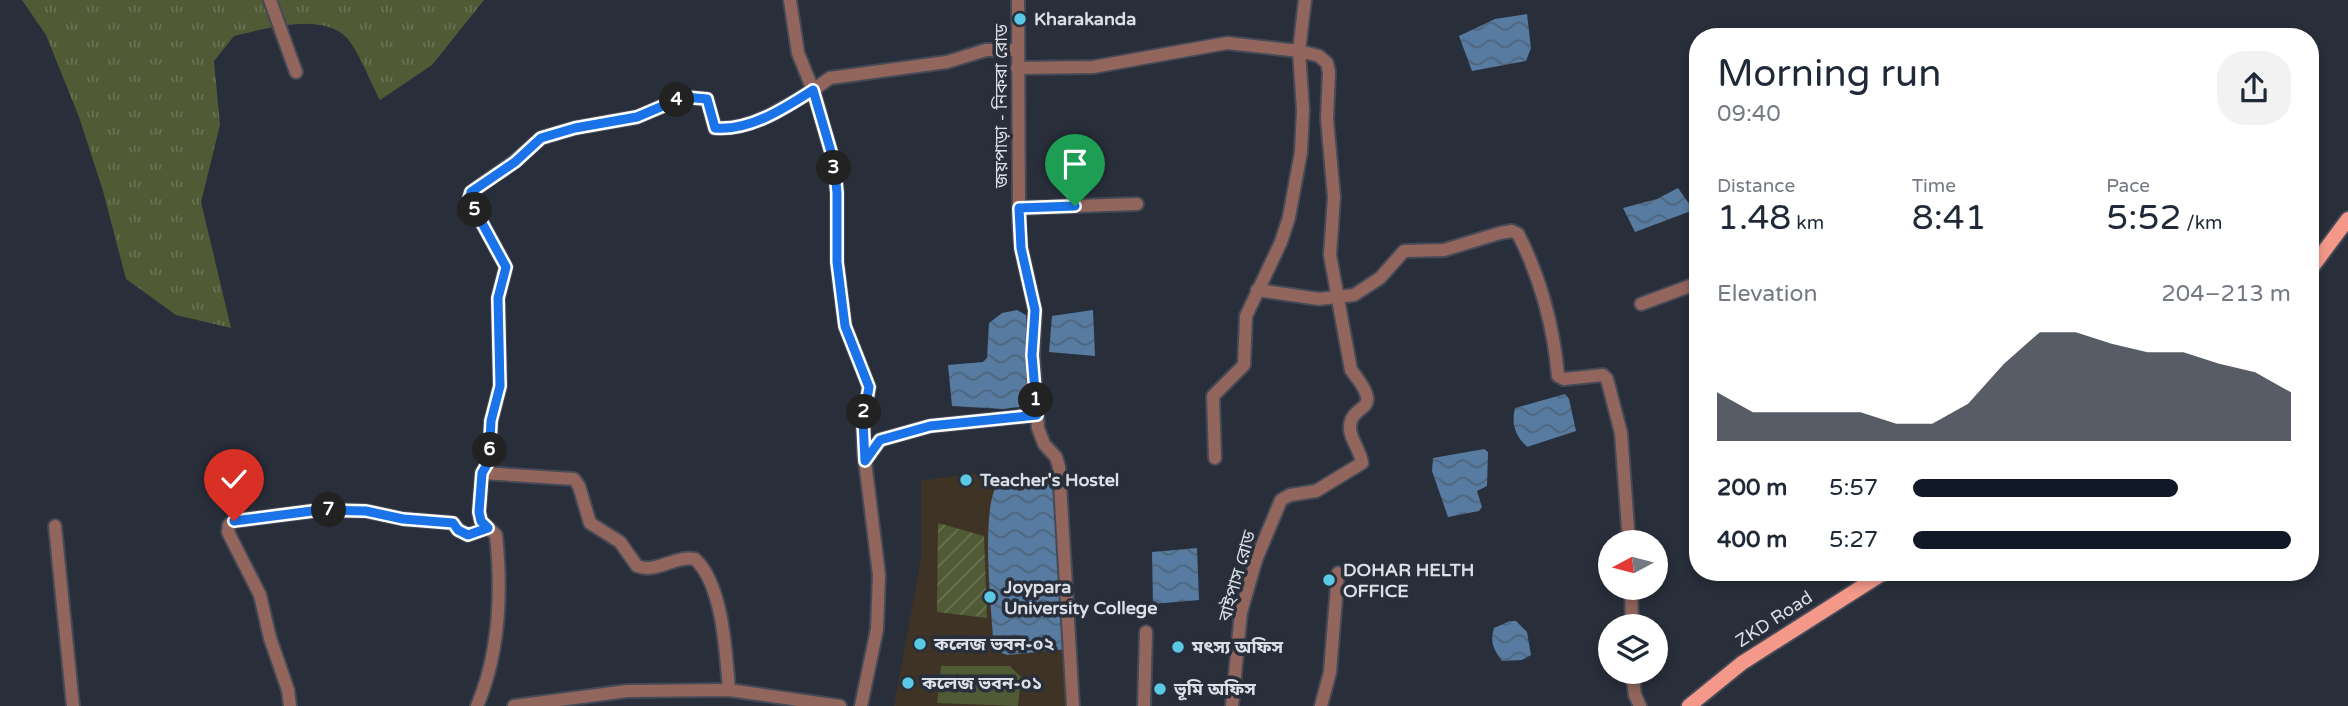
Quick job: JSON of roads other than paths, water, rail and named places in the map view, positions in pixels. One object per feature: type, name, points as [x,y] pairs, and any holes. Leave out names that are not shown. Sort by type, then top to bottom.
[{"type":"main road","points":[[2319,258],[2348,219]]},
{"type":"main road","name":"ZKD Road","points":[[1689,706],[1742,663],[1871,581]]},
{"type":"street","points":[[270,0],[296,72]]},
{"type":"street","points":[[790,0],[798,53],[813,90],[834,162],[837,262],[845,326],[869,387],[863,421],[865,461],[879,575],[877,629],[861,706]]},
{"type":"street","name":"জয়পাড়া - নিকরা রোড","points":[[1018,0],[1021,248],[1035,310],[1032,355],[1040,436],[1056,457],[1059,467],[1073,706]]},
{"type":"street","points":[[1215,458],[1212,402],[1218,389],[1244,365],[1246,316],[1285,230],[1301,152],[1304,124],[1299,51],[1305,0]]},
{"type":"street","points":[[1017,68],[1093,66],[1227,43],[1299,51],[1319,56],[1327,63],[1329,72],[1326,119],[1334,197],[1330,255],[1337,298]]},
{"type":"street","points":[[477,706],[491,671],[497,628],[496,534],[481,521],[479,512],[482,473],[489,461],[491,421],[500,386],[498,298],[506,267],[469,199],[471,192],[515,162],[541,138],[563,131],[637,117],[684,97],[707,99],[715,128],[725,129],[760,119],[830,78],[947,62],[986,50],[1017,50]]},
{"type":"street","points":[[1019,208],[1137,204]]},
{"type":"street","points":[[1257,290],[1319,299],[1354,295],[1380,278],[1404,251],[1444,250],[1500,233],[1512,231],[1518,234],[1552,329],[1558,353],[1558,376],[1564,379],[1603,375],[1607,379],[1621,433],[1628,530]]},
{"type":"street","points":[[1641,304],[1689,286]]},
{"type":"street","name":"বাইপাস রোড","points":[[1232,706],[1241,612],[1256,560],[1280,500],[1290,495],[1316,491],[1362,463],[1350,430],[1351,422],[1366,408],[1368,400],[1362,385],[1351,370],[1337,298]]},
{"type":"street","points":[[865,461],[880,440],[930,426],[1037,415]]},
{"type":"street","points":[[482,473],[574,479],[579,486],[590,523],[620,542],[637,566],[651,568],[684,557],[695,559],[709,578],[726,647],[729,690]]},
{"type":"street","points":[[290,706],[288,690],[270,638],[260,595],[229,532],[229,525],[234,521],[310,511],[354,510],[453,523],[458,530],[468,535],[488,528]]},
{"type":"street","points":[[55,526],[73,706]]},
{"type":"street","points":[[1321,706],[1330,672],[1338,573]]},
{"type":"street","points":[[1144,706],[1146,632]]},
{"type":"street","points":[[1634,684],[1640,706]]},
{"type":"street","points":[[514,706],[627,691],[729,690],[840,706]]},
{"type":"water","points":[[1527,14],[1531,48],[1526,61],[1472,71],[1459,36],[1495,19]]},
{"type":"water","points":[[1678,188],[1689,204],[1689,212],[1635,232],[1623,208],[1657,199]]},
{"type":"water","points":[[1017,310],[1026,315],[1027,406],[1003,409],[952,406],[948,365],[983,362],[987,358],[989,323],[1002,313]]},
{"type":"water","points":[[1093,310],[1095,356],[1049,352],[1052,316]]},
{"type":"water","points":[[1565,394],[1569,399],[1576,431],[1527,447],[1515,429],[1515,408]]},
{"type":"water","points":[[1484,449],[1488,452],[1487,486],[1477,491],[1482,507],[1479,511],[1448,517],[1432,471],[1433,458]]},
{"type":"water","points":[[1046,481],[1054,492],[1065,608],[1060,610],[1061,622],[1066,622],[1067,649],[1008,655],[994,651],[988,565],[992,499],[997,484],[1016,483],[1018,491],[1024,490],[1023,482]]},
{"type":"water","points":[[1197,548],[1199,600],[1153,604],[1152,552]]},
{"type":"water","points":[[1516,621],[1527,632],[1531,655],[1522,660],[1502,661],[1493,645],[1494,628]]},
{"type":"place","name":"Kharakanda","points":[[1020,19]]},
{"type":"place","name":"Teacher's Hostel","points":[[966,480]]},
{"type":"place","name":"DOHAR HELTH OFFICE","points":[[1329,580]]},
{"type":"place","name":"Joypara University College","points":[[990,597]]},
{"type":"place","name":"কলেজ ভবন-০২","points":[[920,644]]},
{"type":"place","name":"মৎস্য অফিস","points":[[1178,647]]},
{"type":"place","name":"কলেজ ভবন-০১","points":[[908,683]]},
{"type":"place","name":"ভূমি অফিস","points":[[1160,689]]}]
